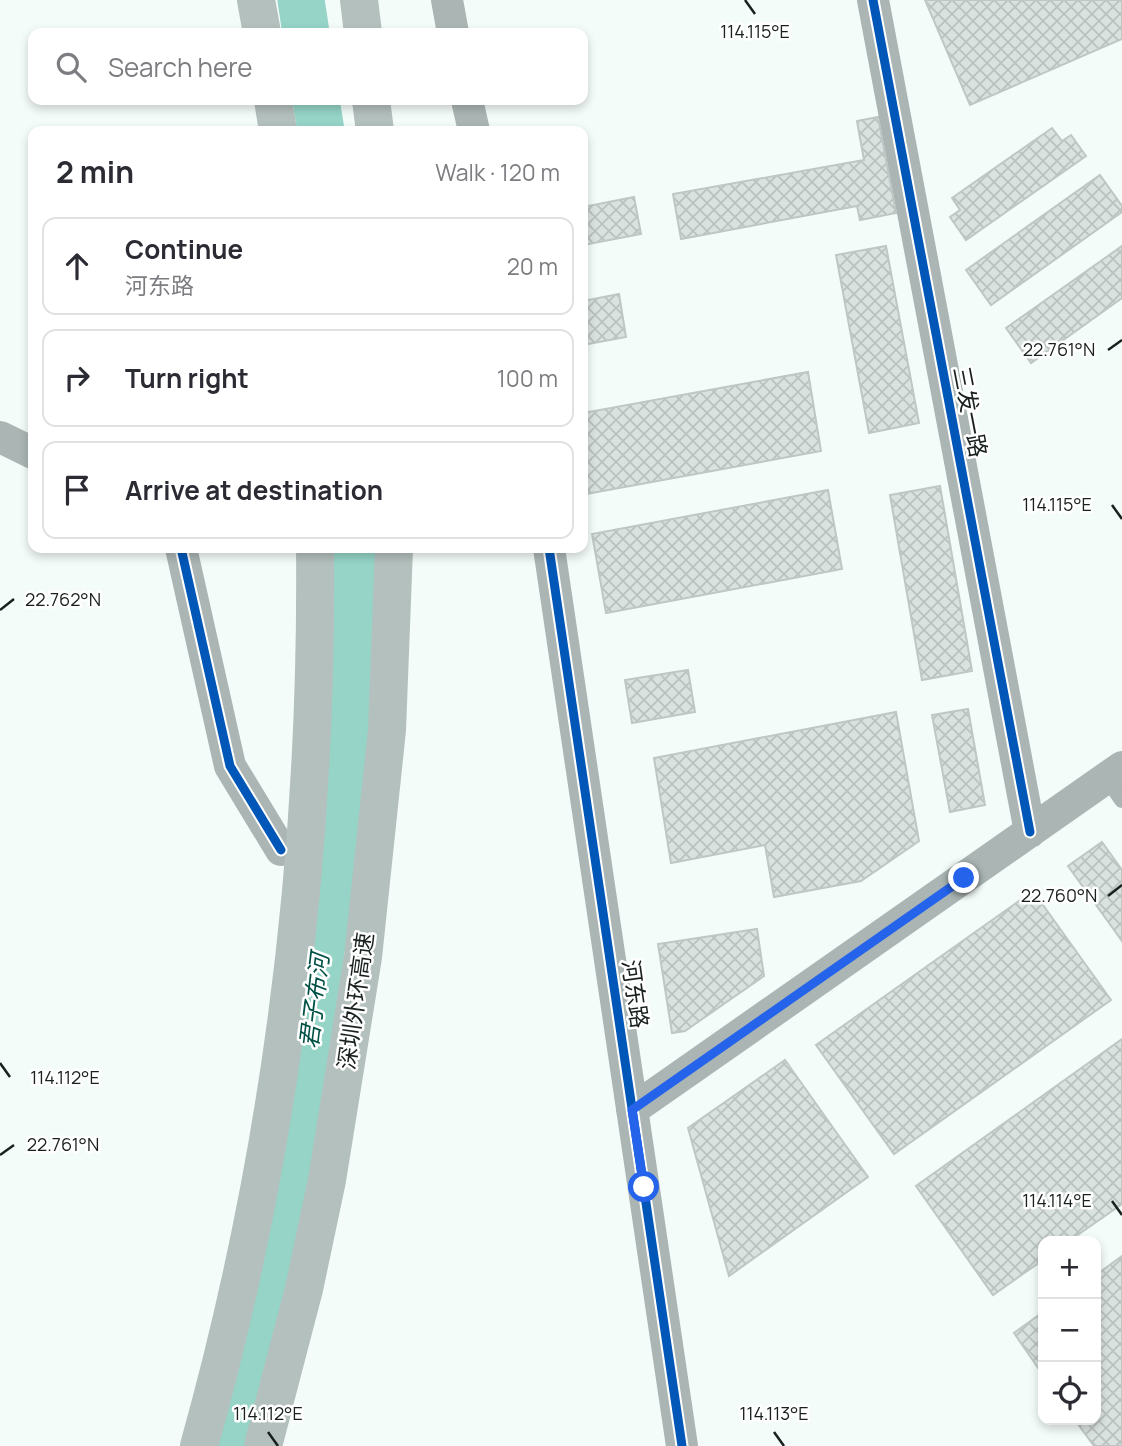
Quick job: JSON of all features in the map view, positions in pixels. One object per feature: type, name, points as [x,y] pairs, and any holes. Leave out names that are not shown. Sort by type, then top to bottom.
[{"type":"highway","points":[[256,0],[260,28]]},
{"type":"highway","points":[[359,0],[362,28]]},
{"type":"highway","points":[[273,105],[277,126]]},
{"type":"highway","points":[[372,105],[374,126]]},
{"type":"highway","points":[[200,1446],[243,1276],[265,1167],[294,963],[307,841],[313,733],[315,553]]},
{"type":"highway","name":"深圳外环高速","points":[[263,1446],[304,1289],[327,1180],[362,970],[387,730],[394,553]]},
{"type":"street","points":[[447,0],[452,28]]},
{"type":"street","name":"三发一路","points":[[873,0],[1030,832]]},
{"type":"street","points":[[468,105],[473,126]]},
{"type":"street","points":[[0,437],[28,451]]},
{"type":"street","points":[[182,553],[230,766],[281,850]]},
{"type":"street","name":"河东路","points":[[550,553],[682,1446]]},
{"type":"street","points":[[632,1110],[1030,832],[1117,782]]},
{"type":"building","points":[[925,0],[1122,0],[1122,39],[970,105]]},
{"type":"building","points":[[878,117],[896,213],[860,220],[857,206],[681,239],[673,194],[864,160],[857,121]]},
{"type":"building","points":[[1052,128],[1062,141],[1071,135],[1086,156],[966,240],[950,217],[960,210],[952,198]]},
{"type":"building","points":[[1100,175],[1122,206],[1122,212],[991,305],[966,270]]},
{"type":"building","points":[[634,197],[641,234],[588,244],[588,206]]},
{"type":"building","points":[[886,246],[919,423],[869,433],[836,255]]},
{"type":"building","points":[[1122,246],[1122,298],[1031,363],[1006,328]]},
{"type":"building","points":[[619,294],[626,337],[588,344],[588,300]]},
{"type":"building","points":[[808,372],[821,451],[588,494],[588,412]]},
{"type":"building","points":[[940,486],[972,671],[922,680],[890,495]]},
{"type":"building","points":[[828,490],[842,569],[606,613],[592,534]]},
{"type":"building","points":[[688,670],[695,712],[632,723],[625,680]]},
{"type":"building","points":[[968,709],[985,805],[950,812],[932,715]]},
{"type":"building","points":[[896,712],[919,841],[861,881],[774,897],[765,845],[671,863],[654,758]]},
{"type":"building","points":[[1102,842],[1122,870],[1122,941],[1068,866]]},
{"type":"building","points":[[1033,891],[1111,1000],[894,1154],[816,1045]]},
{"type":"building","points":[[757,929],[764,976],[685,1031],[672,1033],[658,944]]},
{"type":"building","points":[[1122,1039],[1122,1204],[1076,1236],[1038,1236],[1038,1264],[993,1295],[916,1186]]},
{"type":"building","points":[[785,1060],[868,1177],[729,1276],[688,1128]]},
{"type":"building","points":[[1122,1256],[1122,1446],[1094,1446],[1079,1425],[1101,1425],[1101,1271]]},
{"type":"building","points":[[1038,1316],[1038,1368],[1014,1333]]},
{"type":"waterway","name":"君子布河","points":[[301,0],[305,28]]},
{"type":"waterway","name":"君子布河","points":[[317,105],[320,126]]},
{"type":"waterway","name":"君子布河","points":[[225,1446],[292,1187],[354,687],[354,553]]},
{"type":"cycle path","points":[[873,0],[1030,832]]},
{"type":"cycle path","points":[[182,553],[230,766],[281,850]]},
{"type":"cycle path","points":[[550,553],[682,1446]]},
{"type":"route","points":[[644,1187],[632,1110],[964,878]]}]
